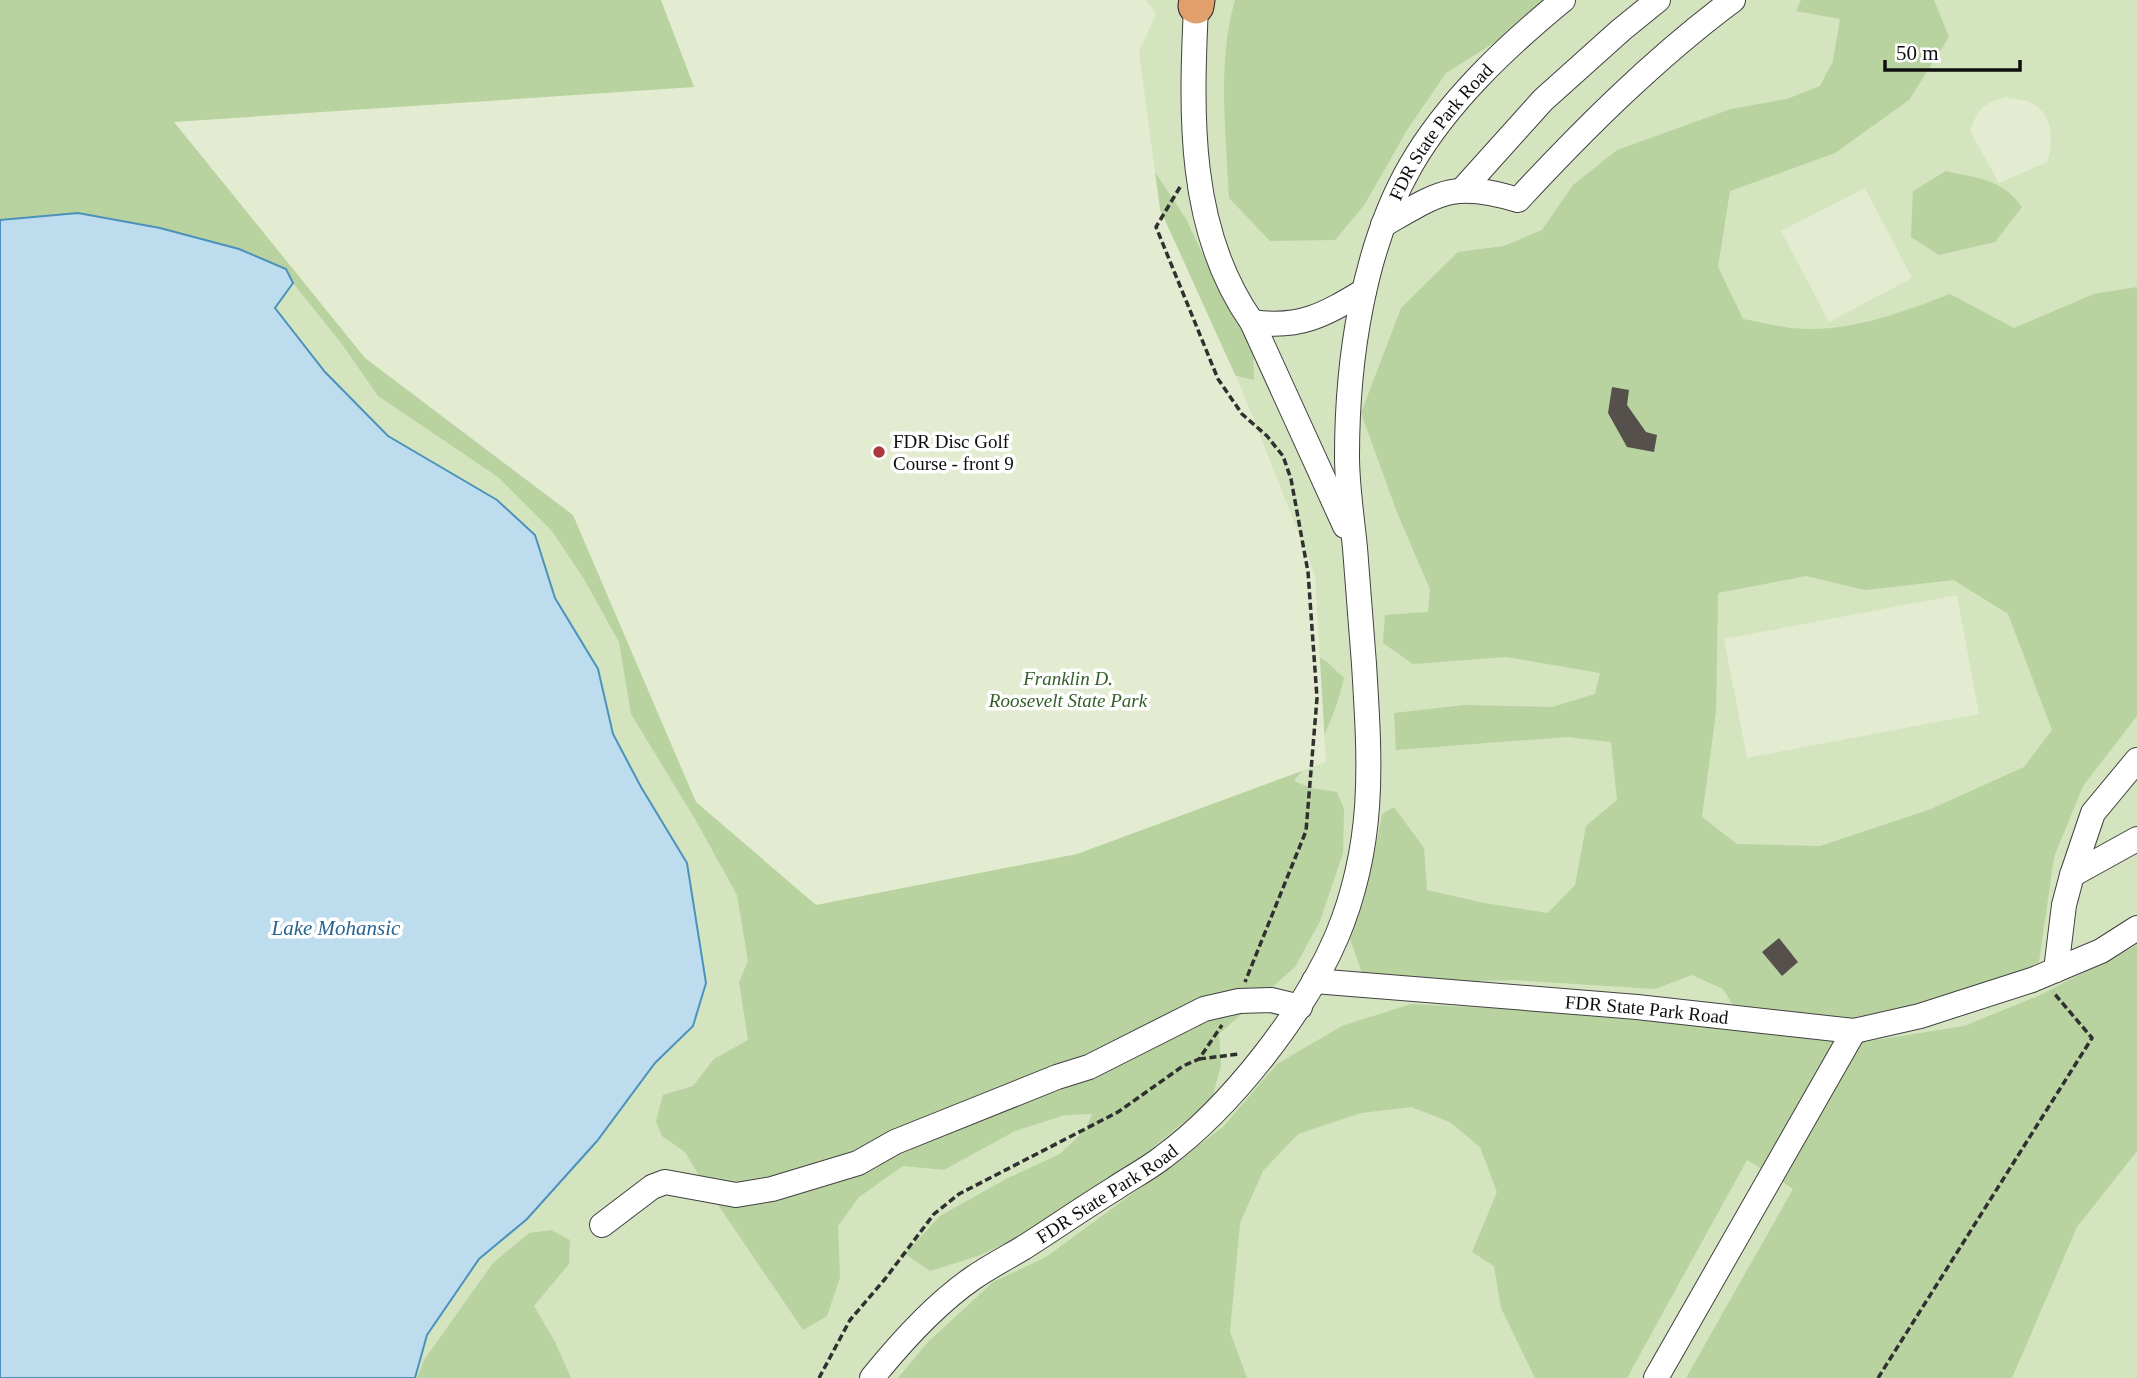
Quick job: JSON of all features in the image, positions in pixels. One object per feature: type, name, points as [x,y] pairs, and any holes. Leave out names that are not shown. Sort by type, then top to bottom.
[{"type":"lane","name":"FDR State Park Road","points":[[872,1378],[890,1355],[932,1312],[971,1279],[1163,1158],[1204,1123],[1266,1052],[1300,1007],[1314,981],[1337,935],[1360,866],[1368,809],[1370,746],[1347,454],[1350,398],[1364,291],[1383,225],[1412,163],[1435,130],[1490,67],[1527,30],[1563,0]]},
{"type":"lane","points":[[1463,189],[1543,100],[1658,0]]},
{"type":"lane","points":[[1383,225],[1436,195],[1463,189],[1496,193],[1518,200],[1575,138],[1648,71],[1733,0]]},
{"type":"lane","name":"FDR State Park Road","points":[[1196,2],[1192,99],[1196,162],[1202,202],[1214,245],[1355,549]]},
{"type":"lane","points":[[1412,163],[1436,195]]},
{"type":"lane","points":[[1252,322],[1276,326],[1309,320],[1331,311],[1364,291]]},
{"type":"lane","points":[[2050,972],[2064,905],[2092,813],[2137,760]]},
{"type":"lane","points":[[2072,875],[2137,839]]},
{"type":"lane","name":"FDR State Park Road","points":[[1314,981],[1637,1007],[1854,1031],[1920,1016],[2050,972],[2101,951],[2137,928]]},
{"type":"lane","points":[[602,1225],[652,1187],[665,1182],[736,1195],[772,1189],[858,1163],[895,1142],[1057,1077],[1090,1067],[1204,1009],[1237,1001],[1271,1000],[1300,1007]]},
{"type":"lane","points":[[1656,1378],[1854,1031]]},
{"type":"path","points":[[1196,162],[1156,227],[1218,379],[1242,414],[1267,436],[1283,456],[1291,479],[1308,572],[1317,698],[1306,831],[1237,1001],[1199,1059]]},
{"type":"path","points":[[1878,1378],[2092,1038],[2057,999],[2050,972]]},
{"type":"path","points":[[819,1378],[850,1320],[934,1214],[959,1194],[1118,1112],[1183,1066],[1199,1059],[1266,1052]]},
{"type":"green space","name":"FDR Disc Golf Course - front 9","points":[[0,0],[1114,0],[1155,172],[1186,219],[1220,291],[1253,349],[1254,380],[1211,370],[1320,658],[1344,678],[1325,733],[1294,781],[1311,788],[1337,792],[1344,809],[1343,853],[1320,921],[1295,967],[1219,1034],[1221,1065],[1212,1099],[1130,1166],[1035,1229],[978,1256],[930,1271],[905,1254],[940,1216],[1008,1178],[1060,1154],[1086,1129],[1092,1114],[1065,1115],[1015,1131],[944,1170],[903,1166],[859,1197],[838,1226],[840,1277],[827,1316],[803,1330],[685,1152],[662,1136],[656,1121],[663,1095],[693,1086],[714,1059],[748,1040],[739,982],[748,961],[737,895],[695,819],[631,714],[619,642],[584,579],[552,531],[498,477],[378,396],[342,344],[293,283],[286,269],[239,249],[160,228],[78,213],[0,220]]},
{"type":"green space","name":"Franklin D. Roosevelt State Park","points":[[645,0],[2137,0],[2137,1378],[0,1378],[0,123]]},
{"type":"green space","name":"FDR Disc Golf Course - front 9","points":[[661,0],[1146,0],[1156,14],[1139,52],[1160,209],[1242,390],[1315,575],[1326,762],[1077,854],[816,905],[696,802],[573,515],[365,358],[174,122],[694,87]]},
{"type":"green space","points":[[1235,0],[1549,0],[1508,34],[1446,73],[1407,130],[1365,204],[1335,240],[1270,241],[1229,198],[1224,73],[1229,24]]},
{"type":"green space","points":[[1801,0],[1934,0],[1949,37],[1909,100],[1835,153],[1730,191],[1718,267],[1743,319],[1791,328],[1832,328],[1892,315],[1950,294],[2014,328],[2094,294],[2137,287],[2137,716],[2083,786],[2054,857],[2039,962],[1937,1002],[1882,1015],[1829,1020],[1738,1013],[1723,989],[1692,975],[1655,989],[1513,980],[1409,983],[1362,973],[1347,930],[1371,870],[1382,814],[1394,807],[1424,848],[1427,890],[1484,903],[1548,913],[1575,885],[1586,826],[1617,800],[1611,742],[1567,737],[1396,750],[1394,713],[1465,705],[1552,707],[1595,694],[1600,673],[1507,657],[1413,664],[1383,643],[1385,615],[1428,612],[1430,589],[1398,515],[1361,413],[1401,308],[1458,252],[1504,246],[1542,230],[1573,185],[1617,150],[1731,109],[1787,99],[1820,86],[1833,61],[1840,19],[1796,11]],"holes":[[[1806,576],[1865,590],[1954,580],[2008,614],[2052,730],[2024,767],[1931,809],[1820,846],[1737,844],[1702,817],[1716,712],[1718,593]]]},
{"type":"green space","points":[[2006,97],[2029,102],[2043,113],[2050,128],[2051,145],[2047,162],[1999,183],[1970,131],[1982,108]]},
{"type":"green space","points":[[1946,171],[1997,185],[2014,197],[2022,207],[1995,242],[1939,255],[1911,237],[1913,191]]},
{"type":"green space","points":[[1865,188],[1912,278],[1829,322],[1781,231]]},
{"type":"green space","points":[[1957,595],[1979,714],[1747,758],[1724,639]]},
{"type":"green space","points":[[2137,945],[2137,1151],[2077,1227],[2012,1378],[1686,1378],[1793,1189],[1780,1180],[1857,1043],[1964,1026],[2038,996]]},
{"type":"green space","points":[[1411,1004],[1587,1013],[1836,1041],[1762,1169],[1747,1160],[1627,1378],[1535,1378],[1501,1308],[1494,1266],[1472,1252],[1497,1192],[1480,1147],[1450,1122],[1411,1107],[1361,1113],[1298,1134],[1263,1171],[1240,1223],[1230,1332],[1247,1378],[898,1378],[928,1342],[993,1282],[1046,1257],[1223,1127],[1277,1064],[1342,1026]]},
{"type":"green space","points":[[551,1230],[570,1240],[569,1264],[534,1306],[555,1342],[571,1378],[417,1378],[424,1360],[493,1263],[529,1233]]},
{"type":"water","name":"Lake Mohansic","points":[[78,213],[160,228],[239,249],[286,269],[293,283],[275,308],[325,372],[388,436],[497,500],[535,535],[555,598],[598,669],[613,734],[687,863],[706,983],[693,1026],[655,1063],[597,1141],[527,1219],[479,1259],[427,1335],[415,1378],[0,1378],[0,220]]},
{"type":"building","points":[[1612,387],[1629,390],[1627,405],[1646,432],[1657,435],[1654,452],[1627,447],[1608,413]]},
{"type":"building","points":[[1779,938],[1798,962],[1782,976],[1762,952]]},
{"type":"place","name":"FDR Disc Golf Course - front 9","points":[[879,452]]}]
